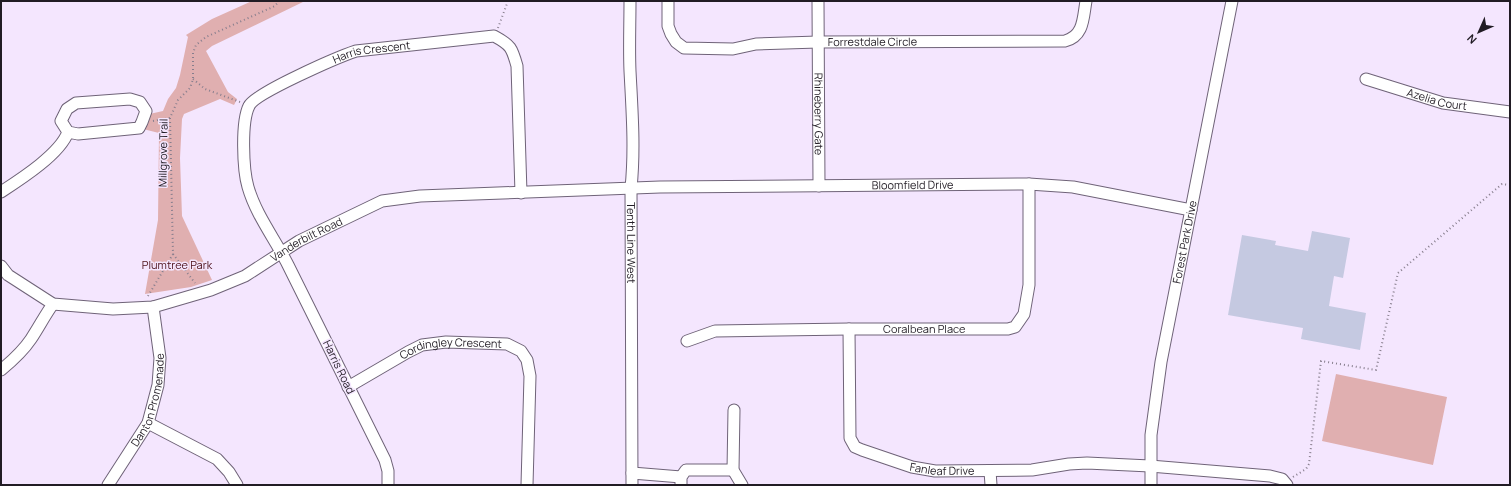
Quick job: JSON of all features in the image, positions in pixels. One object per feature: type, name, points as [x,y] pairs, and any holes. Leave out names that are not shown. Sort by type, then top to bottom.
[{"type":"street","name":"Tenth Line West","points":[[630,1],[630,70],[633,117],[633,166],[631,188],[632,485]]},
{"type":"street","name":"Forrestdale Circle","points":[[668,1],[668,26],[676,42],[684,48],[733,49],[756,44],[818,42],[1065,41],[1073,39],[1077,34],[1081,26],[1086,1]]},
{"type":"street","name":"Rhineberry Gate","points":[[818,1],[819,186]]},
{"type":"street","name":"Forest Park Drive","points":[[1150,485],[1151,435],[1158,376],[1232,1]]},
{"type":"street","name":"Harris Crescent","points":[[249,106],[262,94],[341,56],[356,51],[494,36]]},
{"type":"street","points":[[494,36],[505,42],[512,50],[517,66],[521,193]]},
{"type":"street","name":"Azelia Court","points":[[1366,79],[1443,104],[1510,112]]},
{"type":"street","points":[[130,99],[140,102],[146,111],[139,128],[78,134],[68,132],[61,121],[67,109],[76,103],[130,99]]},
{"type":"street","points":[[249,106],[244,120],[245,174],[253,200],[282,251]]},
{"type":"street","points":[[1,192],[21,179],[50,155],[66,138],[68,132]]},
{"type":"street","name":"Bloomfield Drive","points":[[631,188],[1029,184],[1073,187],[1191,210]]},
{"type":"street","name":"Coralbean Place","points":[[687,341],[716,331],[1008,329],[1015,327],[1024,314],[1029,285],[1029,184]]},
{"type":"street","name":"Vanderbilt Road","points":[[1,266],[8,275],[53,304],[113,309],[148,307],[203,293],[245,276],[299,241],[382,201],[420,196],[631,188]]},
{"type":"street","name":"Harris Road","points":[[282,251],[385,460],[388,471],[388,485]]},
{"type":"street","points":[[1,370],[18,356],[31,340],[44,316],[53,304]]},
{"type":"street","name":"Danton Promenade","points":[[108,485],[148,423],[158,385],[160,358],[148,307]]},
{"type":"street","name":"Fanleaf Drive","points":[[849,329],[850,438],[855,447],[862,450],[912,467],[935,471],[1032,470],[1069,464],[1087,464],[1150,466],[1270,476],[1290,481]]},
{"type":"street","name":"Cordingley Crescent","points":[[348,387],[422,345],[446,342],[507,344],[521,351],[528,360],[530,376],[527,485]]},
{"type":"street","points":[[734,410],[733,470],[742,485]]},
{"type":"street","points":[[148,423],[217,459],[229,472],[237,485]]},
{"type":"street","points":[[632,473],[682,481],[686,470],[733,470]]},
{"type":"street","points":[[990,471],[991,485]]},
{"type":"path","points":[[249,106],[205,89],[193,79],[193,52],[196,45],[206,37],[275,6],[279,1]]},
{"type":"path","points":[[494,36],[508,1]]},
{"type":"path","name":"Millgrove Trail","points":[[173,254],[170,118],[178,100],[190,88],[193,79]]},
{"type":"path","points":[[142,122],[170,118]]},
{"type":"path","points":[[1290,481],[1306,469],[1309,464],[1321,361],[1376,370],[1398,272],[1502,184],[1510,185]]},
{"type":"path","points":[[148,307],[156,282],[173,254],[203,293]]},
{"type":"green space","name":"Plumtree Park","points":[[252,1],[305,1],[212,46],[206,51],[228,92],[237,99],[234,105],[220,99],[184,114],[182,119],[180,158],[182,216],[212,280],[191,287],[145,294],[158,220],[159,133],[139,128],[145,115],[163,111],[168,99],[176,88],[188,37],[186,35],[212,19]]},
{"type":"green space","points":[[1336,374],[1447,397],[1433,465],[1322,441]]},
{"type":"building","points":[[1312,231],[1350,238],[1343,278],[1334,276],[1329,306],[1366,313],[1360,350],[1301,339],[1303,328],[1228,315],[1242,235],[1276,241],[1275,245],[1308,251]]}]
